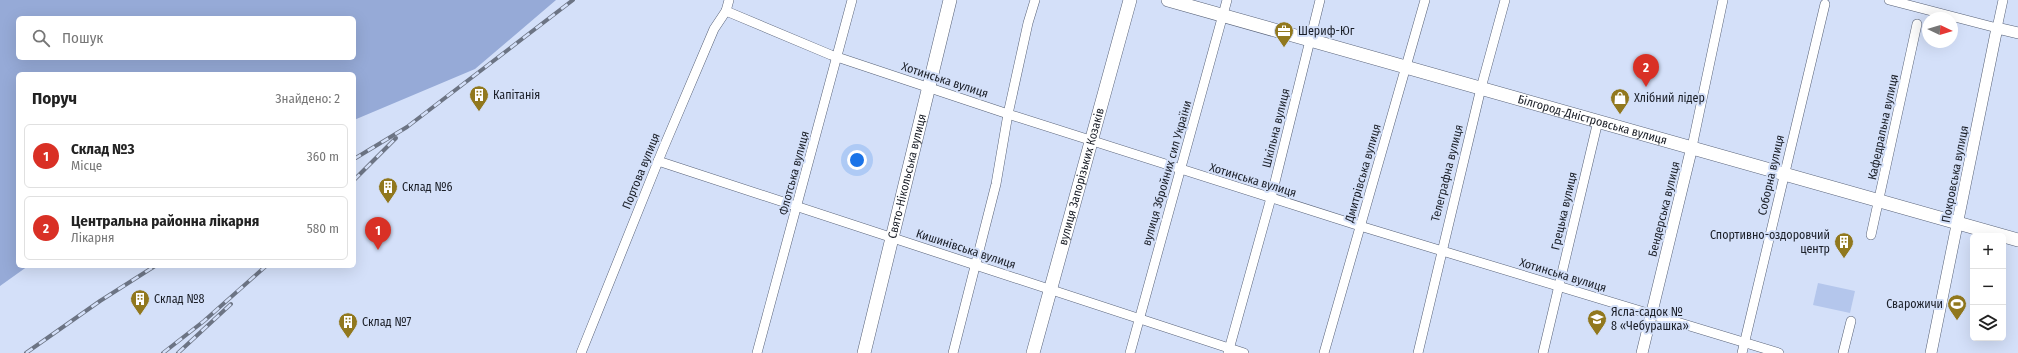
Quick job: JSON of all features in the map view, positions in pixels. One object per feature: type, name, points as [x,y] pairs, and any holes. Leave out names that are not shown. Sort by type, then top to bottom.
[{"type":"main road","name":"Свято-Нікольська вулиця","points":[[864,353],[950,0]]},
{"type":"main road","name":"вулиця Запорізьких Козаків","points":[[1033,353],[1130,0]]},
{"type":"main road","name":"Білгород-Дністровська вулиця","points":[[1168,0],[1223,17],[1406,66],[1480,88],[1692,146],[2018,240]]},
{"type":"street","name":"Портова вулиця","points":[[582,353],[658,161],[714,29],[726,11],[729,0]]},
{"type":"street","name":"Флотська вулиця","points":[[758,353],[852,0]]},
{"type":"street","points":[[953,353],[968,288],[976,265],[998,178],[1008,114],[1028,23],[1035,0]]},
{"type":"street","name":"вулиця Збройних сил України","points":[[1130,353],[1227,0]]},
{"type":"street","name":"Шкільна вулиця","points":[[1229,351],[1271,198],[1320,0]]},
{"type":"street","name":"Дмитрівська вулиця","points":[[1324,353],[1424,0]]},
{"type":"street","name":"Телеграфна вулиця","points":[[1418,353],[1480,88],[1505,0]]},
{"type":"street","name":"Бендерська вулиця","points":[[1642,353],[1692,146],[1723,0]]},
{"type":"street","points":[[1889,0],[2018,33]]},
{"type":"street","name":"Покровська вулиця","points":[[1931,353],[2003,0]]},
{"type":"street","name":"Соборна вулиця","points":[[1742,353],[1825,4]]},
{"type":"street","name":"Хотинська вулиця","points":[[726,11],[837,57],[1180,170],[1441,251],[1780,353]]},
{"type":"street","name":"Кафедральна вулиця","points":[[1871,235],[1880,200],[1917,24]]},
{"type":"street","name":"Грецька вулиця","points":[[1543,353],[1598,121]]},
{"type":"street","name":"Кишинівська вулиця","points":[[658,161],[798,205],[893,238],[1139,318],[1229,351],[1244,353]]},
{"type":"street","points":[[1843,353],[1851,321]]},
{"type":"shaded area","points":[[0,0],[556,0],[475,69],[356,119],[356,72],[16,72],[16,268],[25,268],[0,286]]},
{"type":"shaded area","points":[[1818,283],[1855,291],[1850,313],[1813,305]]},
{"type":"railway","points":[[356,158],[407,127],[573,0]]},
{"type":"railway","points":[[356,178],[396,138]]},
{"type":"railway","points":[[26,353],[100,301],[152,268]]},
{"type":"railway","points":[[163,353],[204,321],[264,268]]},
{"type":"railway","points":[[178,353],[231,304]]},
{"type":"place","name":"Шериф-Юг","points":[[1284,48]]},
{"type":"place","name":"Центральна районна лікарня","points":[[1646,87]]},
{"type":"place","name":"Капітанія","points":[[479,112]]},
{"type":"place","name":"Хлібний лідер","points":[[1620,115]]},
{"type":"place","name":"Склад №6","points":[[388,204]]},
{"type":"place","name":"Склад №3","points":[[378,250]]},
{"type":"place","name":"Спортивно-оздоровчий центр","points":[[1844,259]]},
{"type":"place","name":"Склад №8","points":[[140,316]]},
{"type":"place","name":"Сварожичи","points":[[1957,321]]},
{"type":"place","name":"Ясла-садок № 8 «Чебурашка»","points":[[1597,336]]},
{"type":"place","name":"Склад №7","points":[[348,339]]}]
